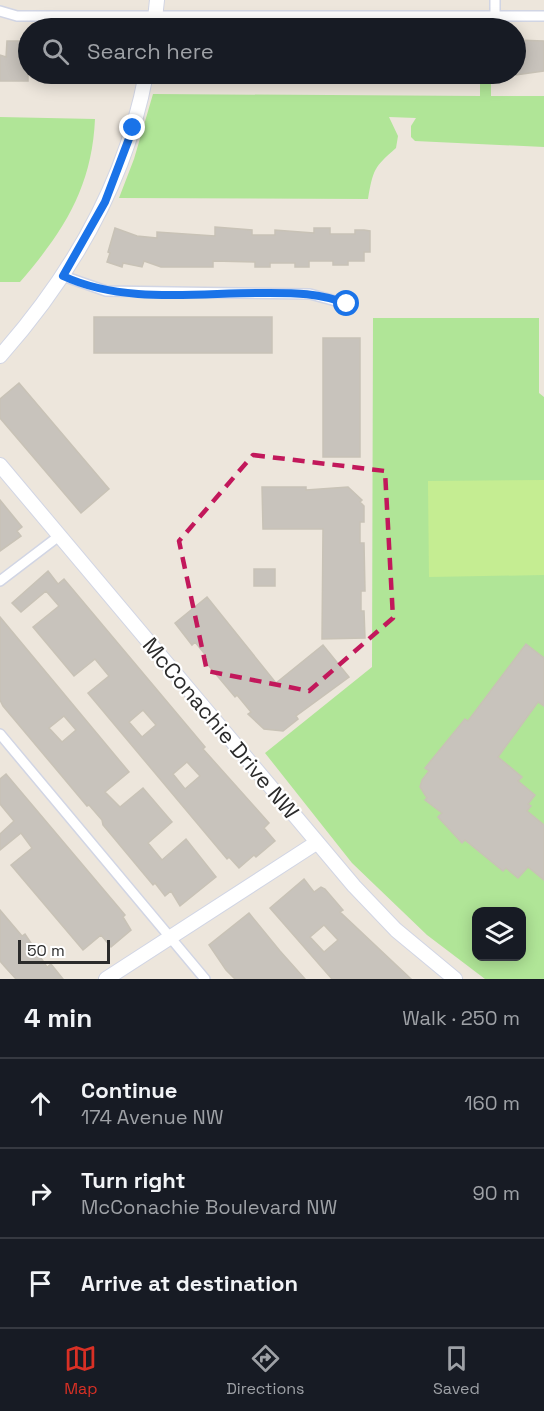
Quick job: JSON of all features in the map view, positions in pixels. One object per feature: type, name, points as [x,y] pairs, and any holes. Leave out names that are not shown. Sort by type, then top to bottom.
[{"type":"street","points":[[155,18],[157,0]]},
{"type":"street","points":[[495,0],[495,15]]},
{"type":"street","points":[[0,11],[17,16],[72,18]]},
{"type":"street","points":[[325,18],[544,16]]},
{"type":"street","points":[[0,356],[39,311],[83,243],[112,185],[133,128],[144,84]]},
{"type":"street","points":[[63,276],[106,291],[310,294],[347,304]]},
{"type":"street","name":"McConachie Drive NW","points":[[0,465],[316,843],[396,930],[455,979]]},
{"type":"street","points":[[0,581],[59,536]]},
{"type":"street","points":[[0,734],[205,979]]},
{"type":"street","points":[[106,979],[316,843]]},
{"type":"highlighted area","points":[[253,455],[385,471],[393,618],[309,691],[207,671],[179,541]]},
{"type":"green space","points":[[480,84],[491,84],[491,96],[544,96],[544,147],[415,141],[411,137],[411,126],[416,118],[389,117],[398,136],[396,148],[376,170],[371,181],[368,199],[119,198],[134,159],[153,94],[480,96]]},
{"type":"green space","points":[[0,117],[95,119],[88,166],[73,207],[50,245],[20,282],[0,282]]},
{"type":"green space","points":[[373,318],[539,318],[539,393],[544,397],[544,979],[485,979],[427,935],[352,863],[265,753],[372,667]]},
{"type":"green space","points":[[544,480],[544,575],[429,577],[428,481]]},
{"type":"building","points":[[526,40],[544,41],[544,71],[526,74]]},
{"type":"building","points":[[7,41],[18,41],[18,81],[0,81],[0,55],[6,57]]},
{"type":"building","points":[[215,227],[252,230],[252,235],[275,235],[275,230],[314,233],[314,228],[330,228],[330,234],[355,234],[355,230],[364,230],[370,231],[370,252],[364,252],[364,261],[348,261],[348,265],[333,265],[333,261],[309,261],[309,267],[295,267],[295,263],[270,263],[270,267],[255,267],[255,262],[213,261],[213,267],[161,267],[144,261],[142,267],[123,263],[122,267],[107,262],[115,228],[137,236],[157,238],[157,232],[215,236]]},
{"type":"building","points":[[94,317],[272,317],[272,353],[94,353]]},
{"type":"building","points":[[323,338],[360,338],[360,457],[323,457]]},
{"type":"building","points":[[19,383],[109,489],[81,513],[0,418],[0,399]]},
{"type":"building","points":[[262,487],[306,487],[306,490],[348,487],[362,500],[360,502],[364,506],[364,522],[360,522],[360,543],[364,543],[365,591],[361,591],[361,611],[364,611],[365,638],[322,639],[323,529],[263,529]]},
{"type":"building","points":[[0,500],[22,527],[17,531],[21,536],[0,551]]},
{"type":"building","points":[[254,569],[275,569],[275,586],[254,586]]},
{"type":"building","points":[[48,571],[58,584],[64,579],[205,747],[203,749],[269,823],[264,828],[275,841],[239,868],[229,857],[227,859],[88,693],[109,676],[95,659],[74,676],[33,627],[59,606],[46,591],[21,612],[12,603]],"holes":[[[143,710],[156,725],[142,737],[129,722]],[[187,762],[200,776],[185,789],[173,774]]]},
{"type":"building","points":[[207,597],[276,683],[323,645],[349,677],[296,716],[298,719],[283,731],[264,729],[248,714],[251,712],[237,695],[235,697],[204,660],[208,658],[195,642],[192,645],[175,623]]},
{"type":"building","points":[[0,617],[129,772],[105,792],[120,807],[143,788],[172,822],[148,843],[162,860],[186,839],[216,877],[180,906],[171,891],[165,896],[155,883],[153,885],[103,825],[102,820],[89,805],[87,806],[0,700]],"holes":[[[64,716],[76,730],[62,742],[49,728]]]},
{"type":"building","points":[[526,644],[544,658],[544,706],[538,702],[498,757],[522,777],[518,781],[535,795],[528,804],[531,806],[527,811],[544,825],[544,880],[528,867],[518,878],[506,868],[503,871],[465,840],[462,843],[438,817],[442,813],[425,800],[427,798],[420,787],[429,771],[425,768],[465,719],[468,721]]},
{"type":"building","points":[[6,774],[125,915],[123,917],[131,930],[111,947],[101,935],[83,950],[11,865],[32,848],[21,833],[0,850],[0,834],[14,821],[0,804],[0,779]]},
{"type":"building","points":[[304,879],[314,892],[321,887],[325,889],[343,910],[340,912],[411,979],[332,979],[270,908]],"holes":[[[324,925],[338,940],[324,952],[310,937]]]},
{"type":"building","points":[[0,910],[22,936],[25,934],[47,967],[51,964],[63,979],[16,979],[0,961]]},
{"type":"building","points":[[249,913],[305,979],[235,979],[226,970],[209,945]]},
{"type":"route","points":[[133,128],[105,202],[63,276],[79,284],[106,291],[293,293],[320,295],[347,304]]}]
